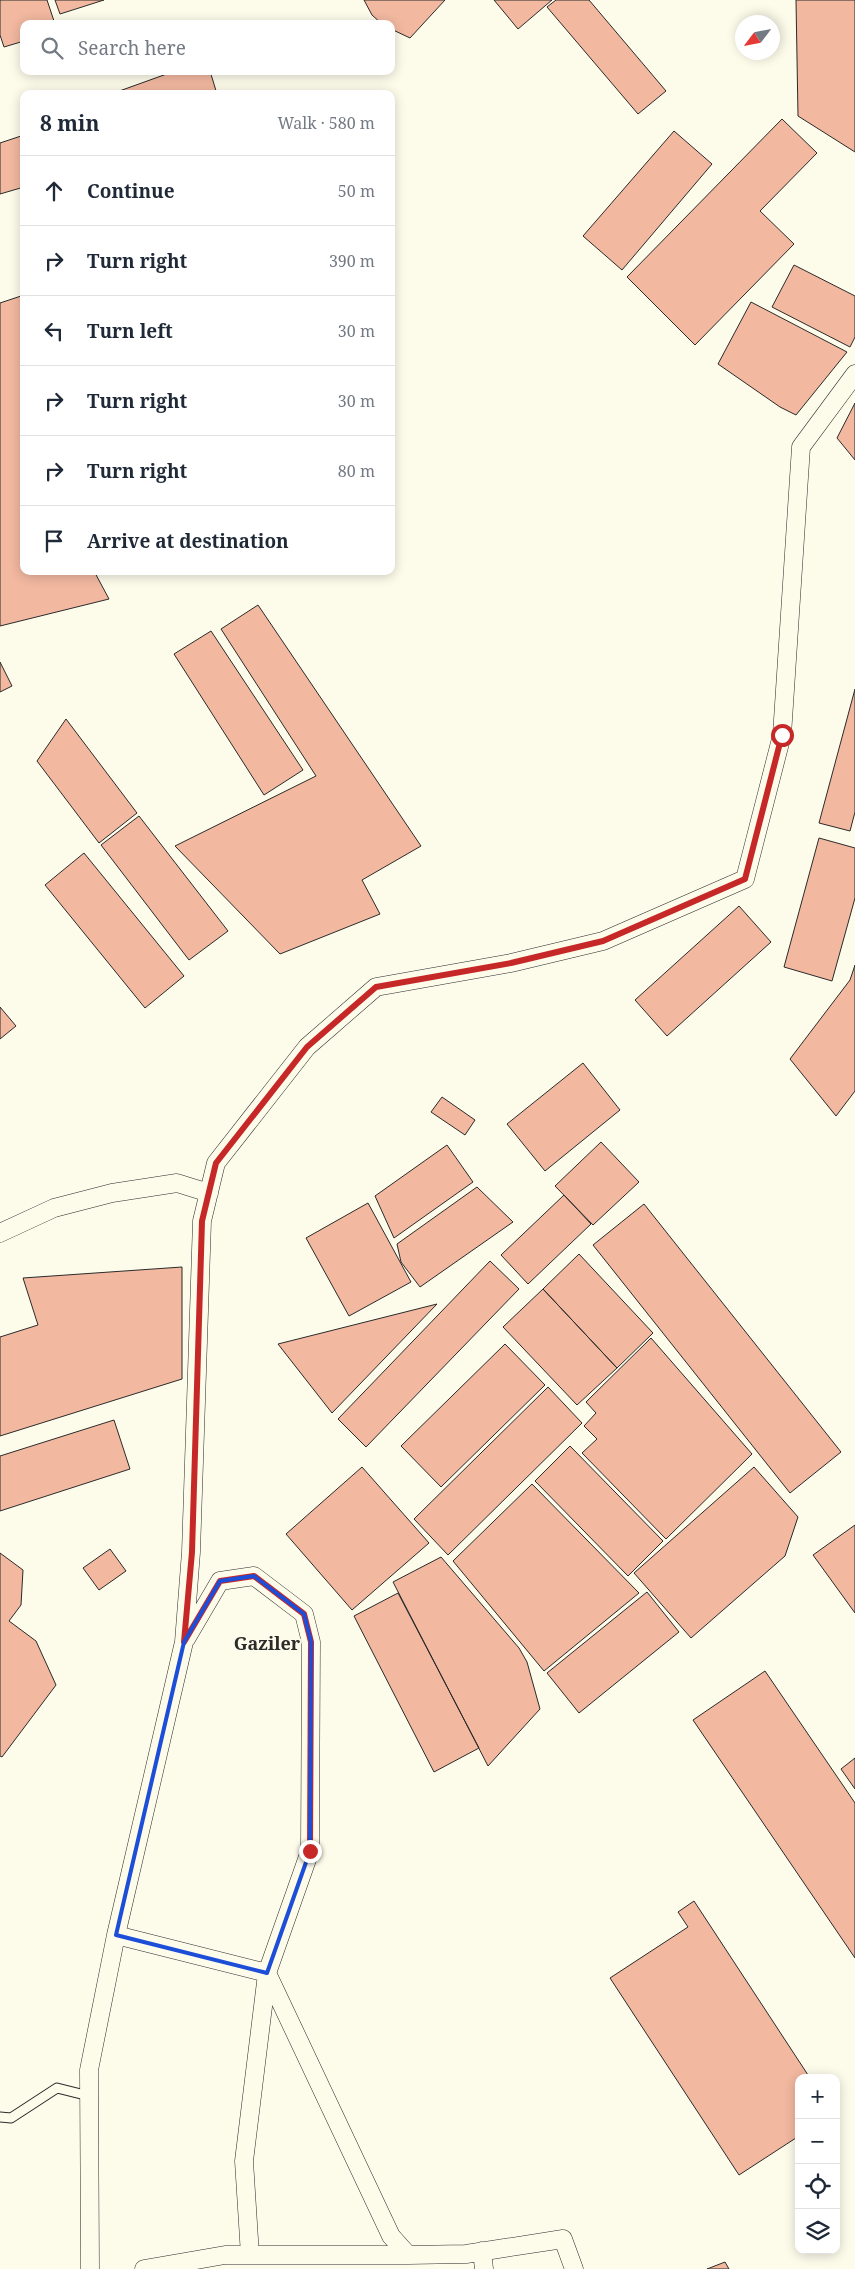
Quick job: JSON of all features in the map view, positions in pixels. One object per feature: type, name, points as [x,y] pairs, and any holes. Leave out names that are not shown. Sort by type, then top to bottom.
[{"type":"street","points":[[90,2269],[89,2070],[116,1935],[184,1642],[192,1552],[202,1221],[216,1163],[307,1047],[376,987],[511,963],[603,941],[745,879],[782,735],[801,447],[855,374]]},
{"type":"street","points":[[0,1233],[54,1208],[112,1193],[177,1183],[209,1193]]},
{"type":"street","points":[[184,1642],[220,1581],[254,1576],[304,1614],[311,1642],[310,1851],[267,1973],[244,2161],[250,2255]]},
{"type":"street","points":[[116,1935],[267,1973]]},
{"type":"street","points":[[267,1973],[391,2236],[408,2255]]},
{"type":"street","points":[[144,2269],[224,2255],[466,2254],[564,2239],[574,2269]]},
{"type":"street","points":[[482,2251],[484,2269]]},
{"type":"lane","points":[[0,2117],[10,2118],[57,2088],[89,2096]]},
{"type":"highlighted area","points":[[254,1576],[304,1614],[311,1642],[310,1851],[267,1973],[116,1935],[184,1642],[220,1581]]},
{"type":"building","points":[[0,0],[47,0],[54,20],[20,20],[20,42],[4,47],[0,35]]},
{"type":"building","points":[[55,0],[104,0],[60,14]]},
{"type":"building","points":[[364,0],[445,0],[410,38],[395,31],[395,20],[378,20],[372,15]]},
{"type":"building","points":[[494,0],[552,0],[518,29]]},
{"type":"building","points":[[556,0],[589,0],[666,91],[638,114],[547,7]]},
{"type":"building","points":[[796,0],[855,0],[855,152],[798,116]]},
{"type":"building","points":[[164,75],[211,75],[216,90],[122,90]]},
{"type":"building","points":[[782,119],[817,153],[760,211],[794,244],[695,345],[627,277]]},
{"type":"building","points":[[674,131],[712,164],[622,270],[583,236]]},
{"type":"building","points":[[20,136],[20,188],[0,194],[0,143]]},
{"type":"building","points":[[794,265],[855,296],[855,337],[850,347],[772,307]]},
{"type":"building","points":[[20,296],[20,575],[96,575],[109,599],[0,626],[0,303]]},
{"type":"building","points":[[751,302],[847,352],[796,415],[780,407],[718,364]]},
{"type":"building","points":[[855,403],[855,460],[837,438]]},
{"type":"building","points":[[258,605],[421,846],[362,880],[380,914],[280,954],[175,846],[316,776],[221,629]]},
{"type":"building","points":[[211,631],[303,770],[264,795],[174,654]]},
{"type":"building","points":[[0,662],[12,686],[0,692]]},
{"type":"building","points":[[855,689],[855,812],[850,831],[819,823]]},
{"type":"building","points":[[66,719],[137,813],[99,843],[37,761]]},
{"type":"building","points":[[139,816],[228,931],[189,960],[101,845]]},
{"type":"building","points":[[819,838],[855,848],[855,898],[832,981],[784,967]]},
{"type":"building","points":[[84,853],[184,976],[145,1008],[45,885]]},
{"type":"building","points":[[739,906],[771,942],[667,1036],[635,1000]]},
{"type":"building","points":[[855,965],[855,1091],[836,1116],[790,1059],[850,980]]},
{"type":"building","points":[[0,1007],[16,1026],[0,1039]]},
{"type":"building","points":[[583,1063],[620,1110],[545,1171],[507,1124]]},
{"type":"building","points":[[442,1097],[475,1120],[465,1135],[431,1112]]},
{"type":"building","points":[[601,1142],[639,1182],[593,1225],[555,1186]]},
{"type":"building","points":[[447,1145],[473,1182],[394,1238],[375,1196]]},
{"type":"building","points":[[477,1187],[513,1222],[420,1287],[401,1262],[397,1244]]},
{"type":"building","points":[[564,1195],[591,1224],[528,1284],[501,1255]]},
{"type":"building","points":[[368,1203],[411,1282],[349,1316],[306,1238]]},
{"type":"building","points":[[644,1204],[841,1452],[790,1493],[593,1245]]},
{"type":"building","points":[[579,1254],[653,1333],[617,1368],[543,1289]]},
{"type":"building","points":[[490,1261],[519,1289],[366,1447],[338,1419]]},
{"type":"building","points":[[182,1267],[182,1379],[0,1436],[0,1337],[38,1325],[23,1278]]},
{"type":"building","points":[[543,1289],[617,1368],[577,1405],[503,1327]]},
{"type":"building","points":[[437,1304],[332,1413],[278,1344]]},
{"type":"building","points":[[651,1338],[752,1454],[666,1539],[582,1453],[597,1439],[584,1426],[596,1413],[586,1402]]},
{"type":"building","points":[[505,1344],[545,1385],[441,1487],[401,1446]]},
{"type":"building","points":[[548,1387],[582,1423],[448,1555],[414,1519]]},
{"type":"building","points":[[114,1420],[130,1469],[0,1511],[0,1456]]},
{"type":"building","points":[[570,1446],[663,1541],[628,1576],[535,1481]]},
{"type":"building","points":[[362,1467],[429,1543],[352,1610],[286,1534]]},
{"type":"building","points":[[754,1467],[798,1517],[785,1556],[691,1638],[634,1573]]},
{"type":"building","points":[[532,1484],[639,1593],[544,1671],[453,1561]]},
{"type":"building","points":[[855,1525],[855,1613],[813,1555]]},
{"type":"building","points":[[110,1549],[126,1571],[99,1590],[83,1568]]},
{"type":"building","points":[[0,1553],[23,1570],[21,1605],[9,1621],[36,1641],[56,1685],[2,1757],[0,1756]]},
{"type":"building","points":[[441,1557],[519,1648],[527,1662],[540,1709],[488,1766],[393,1582]]},
{"type":"building","points":[[647,1592],[679,1632],[579,1713],[547,1673]]},
{"type":"building","points":[[398,1593],[479,1748],[434,1772],[354,1616]]},
{"type":"building","points":[[765,1671],[855,1803],[855,1958],[693,1720]]},
{"type":"building","points":[[855,1758],[855,1789],[841,1769]]},
{"type":"building","points":[[694,1901],[807,2074],[795,2074],[795,2139],[739,2175],[610,1978],[688,1927],[678,1912]]},
{"type":"building","points":[[725,2262],[729,2269],[707,2269]]},
{"type":"district","name":"Gaziler","points":[[267,1644]]},
{"type":"route","points":[[310,1851],[311,1642],[304,1614],[254,1576],[220,1581],[184,1642],[192,1552],[202,1221],[216,1163],[307,1047],[376,987],[511,963],[603,941],[745,879],[782,735]]}]
